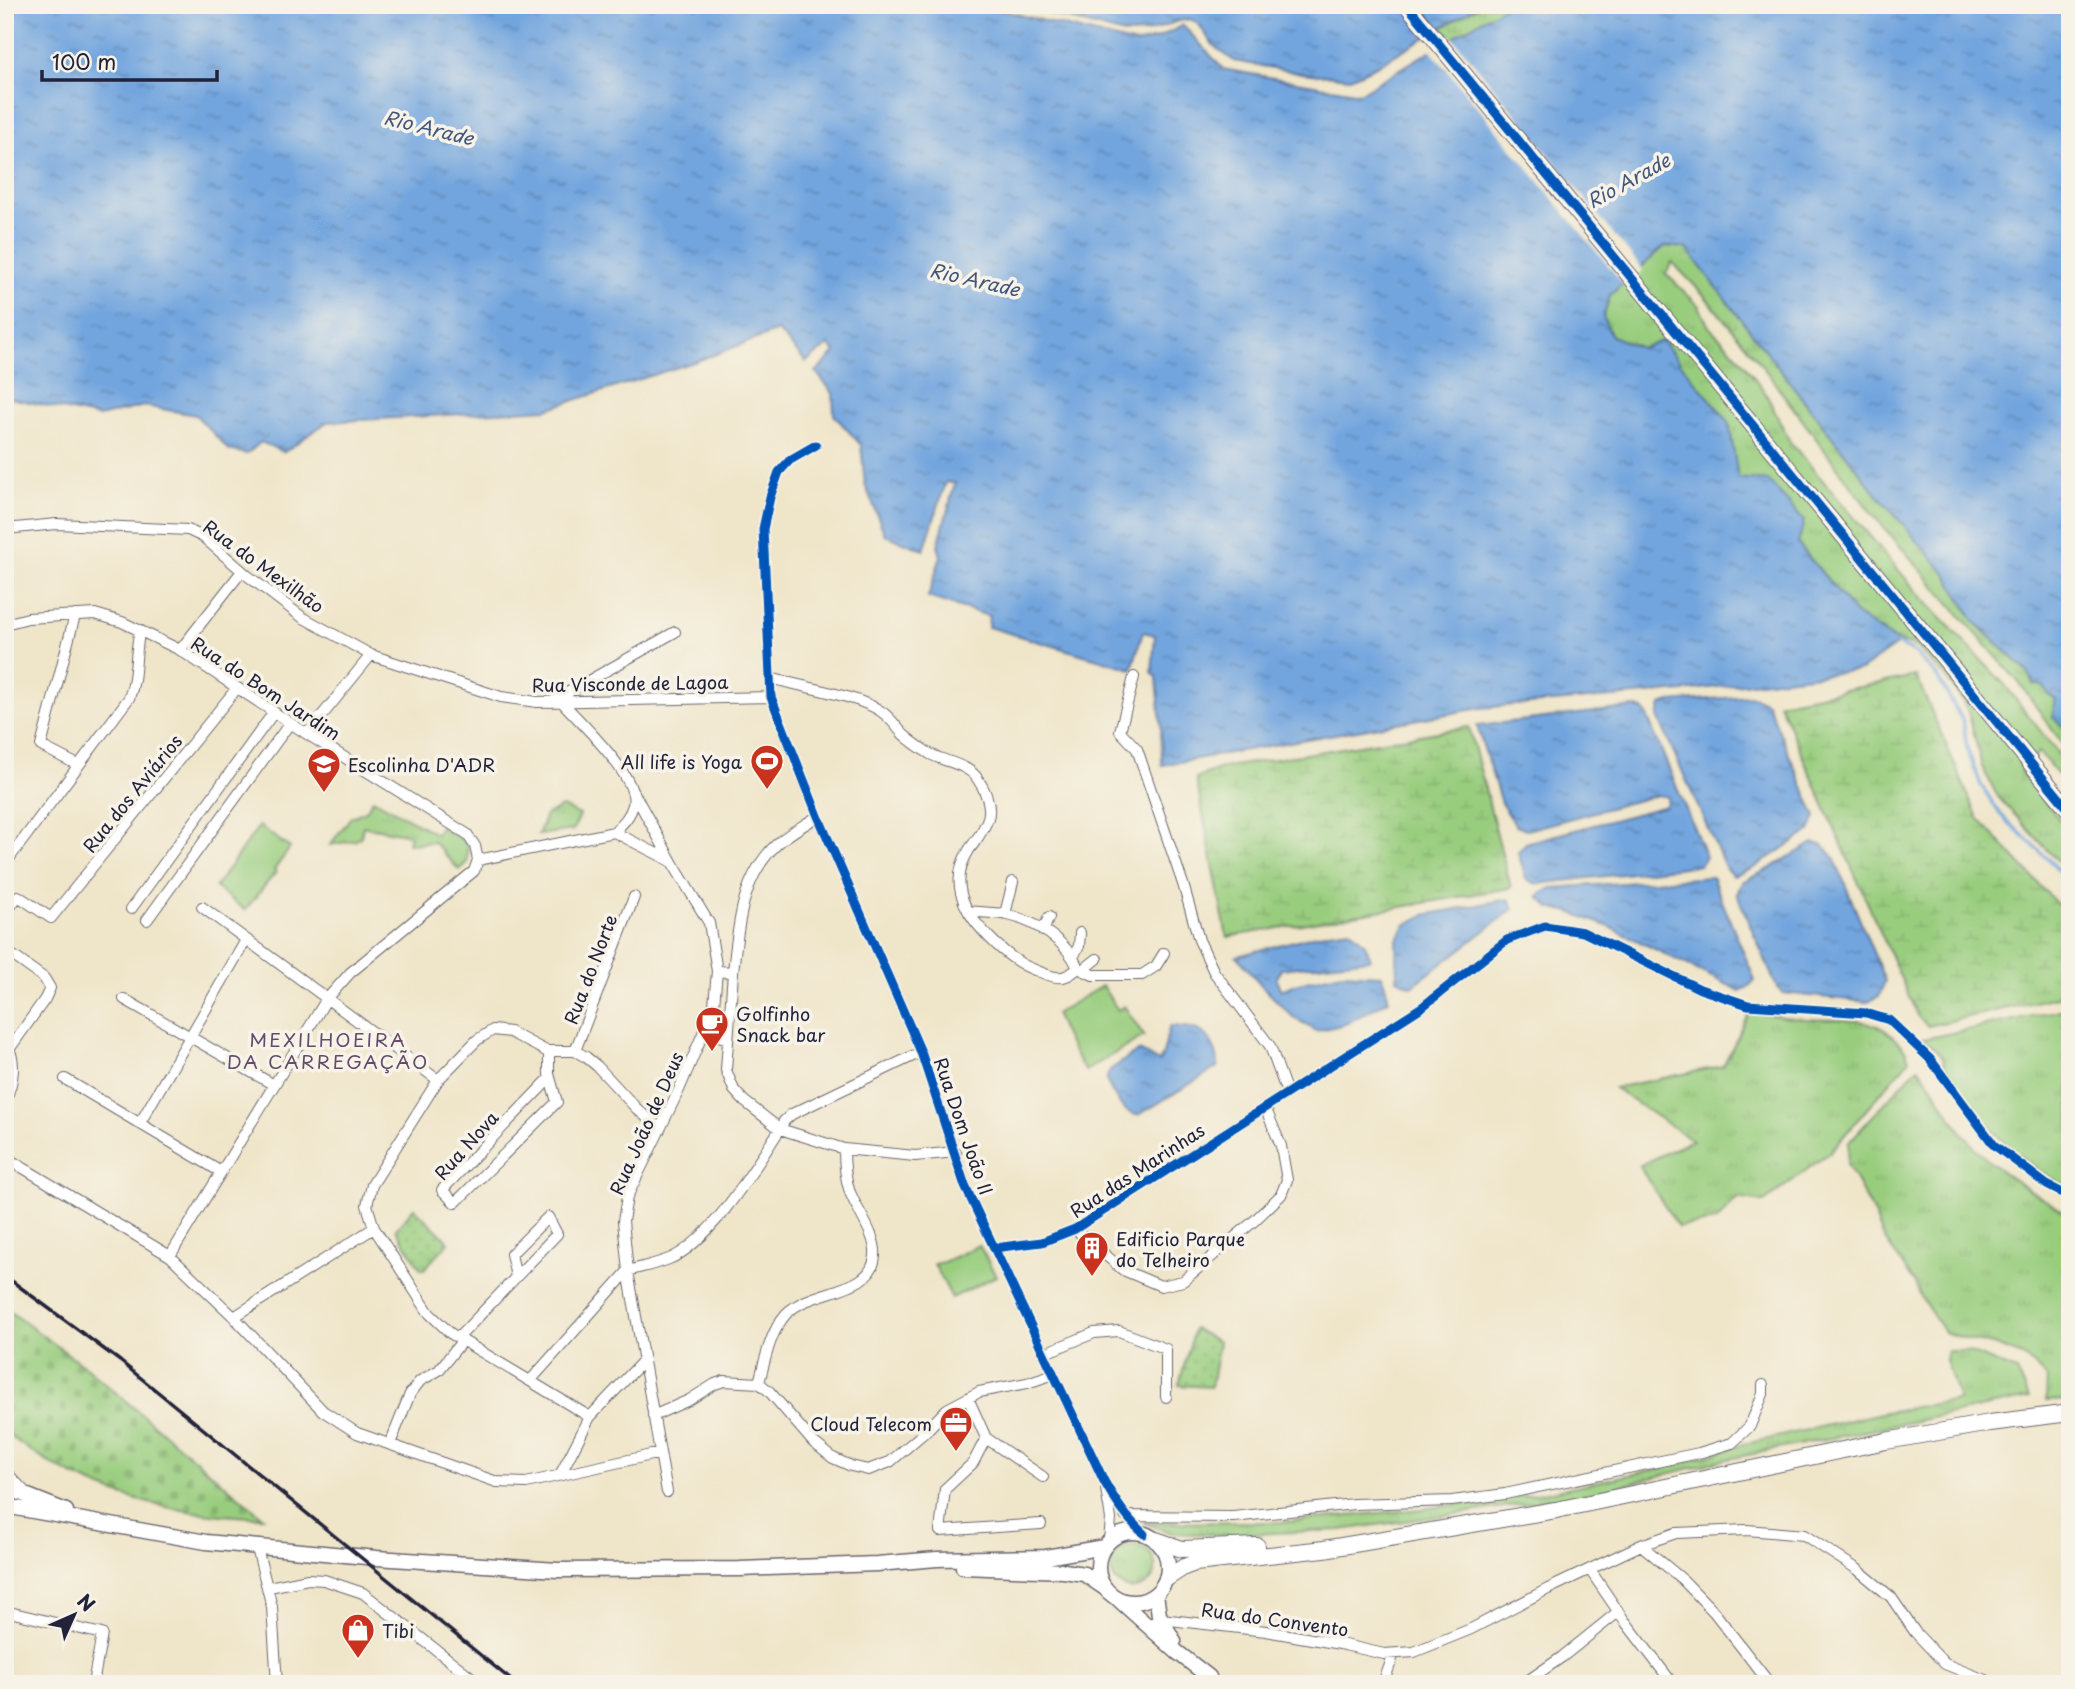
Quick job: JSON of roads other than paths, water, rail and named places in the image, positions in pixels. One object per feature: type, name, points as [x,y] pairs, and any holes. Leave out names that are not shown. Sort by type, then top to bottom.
[{"type":"main road","points":[[1407,5],[2070,811]]},
{"type":"main road","points":[[1107,1544],[1099,1557],[1100,1580],[1112,1594],[1138,1602],[1156,1594],[1167,1578],[1195,1563],[1324,1549],[1569,1507],[1886,1441],[1990,1423],[2070,1413]]},
{"type":"main road","points":[[5,1487],[100,1524]]},
{"type":"main road","points":[[5,1506],[206,1542],[257,1548],[558,1570],[740,1569],[937,1559],[1046,1557],[1107,1544],[1122,1534],[1137,1532],[1182,1549],[1194,1550],[1413,1533]]},
{"type":"main road","points":[[1150,1537],[1163,1548],[1167,1557],[1167,1578]]},
{"type":"main road","points":[[877,1564],[1064,1570],[1084,1574],[1155,1622],[1213,1680]]},
{"type":"main road","points":[[1156,1594],[1155,1622],[1177,1652],[1213,1680]]},
{"type":"street","name":"Rua Dom João II","points":[[816,445],[790,460],[779,472],[763,529],[771,697],[818,816],[921,1052],[965,1186],[1104,1481]]},
{"type":"street","name":"Rua do Mexilhão","points":[[5,529],[57,524],[188,530],[203,537],[302,617],[371,655]]},
{"type":"street","points":[[180,650],[242,571]]},
{"type":"street","name":"Rua do Bom Jardim","points":[[5,624],[28,618],[95,614],[122,622],[180,650],[307,734],[467,834],[475,846],[478,860]]},
{"type":"street","points":[[75,615],[41,746],[78,765]]},
{"type":"street","points":[[5,864],[128,698],[133,686],[139,630]]},
{"type":"street","points":[[550,702],[675,632]]},
{"type":"street","points":[[307,734],[371,655]]},
{"type":"street","name":"Rua Visconde de Lagoa","points":[[371,655],[501,697],[550,702],[771,697]]},
{"type":"street","points":[[1133,677],[1120,731],[1137,749],[1199,940],[1214,972],[1270,1046],[1287,1093]]},
{"type":"street","points":[[770,678],[863,702],[883,712],[905,736],[929,754],[964,767],[976,776],[987,797],[989,816],[980,836],[967,852],[959,876],[960,897],[977,925],[999,948],[1026,967],[1056,978],[1069,976],[1097,959]]},
{"type":"street","name":"Rua dos Aviários","points":[[5,914],[18,896],[51,918],[237,688]]},
{"type":"street","name":"Rua João de Deus","points":[[562,702],[624,772],[671,862],[709,923],[717,971],[714,1005],[679,1090],[627,1197],[624,1221],[628,1271],[667,1492]]},
{"type":"street","points":[[131,909],[274,712]]},
{"type":"street","points":[[147,920],[290,723]]},
{"type":"street","points":[[170,1256],[326,1000],[350,973],[474,871],[478,860],[614,832],[628,818],[634,803],[632,788]]},
{"type":"street","points":[[818,816],[777,844],[760,865],[742,905],[733,972],[726,1070],[734,1090],[780,1129],[844,1150],[915,1156],[956,1152]]},
{"type":"street","points":[[614,832],[671,862]]},
{"type":"street","points":[[1005,914],[1013,883]]},
{"type":"street","name":"Rua do Norte","points":[[575,1051],[634,897]]},
{"type":"street","points":[[202,907],[438,1080]]},
{"type":"street","points":[[969,911],[1005,914],[1029,921],[1073,957],[1080,969],[1093,975],[1142,975],[1156,966],[1164,953]]},
{"type":"street","points":[[1044,931],[1049,917]]},
{"type":"street","name":"Rua das Marinhas","points":[[994,1248],[1042,1242],[1075,1230],[1422,1007],[1507,940],[1545,926],[1583,932],[1700,989],[1748,1005],[1866,1013],[1889,1020],[1930,1059],[1994,1145],[2047,1185],[2070,1197]]},
{"type":"street","points":[[1073,957],[1079,946],[1080,933]]},
{"type":"street","points":[[139,1123],[246,940]]},
{"type":"street","points":[[5,950],[44,978],[50,988],[45,999],[7,1046],[13,1074],[5,1100]]},
{"type":"street","points":[[717,971],[733,972]]},
{"type":"street","points":[[124,999],[274,1085]]},
{"type":"street","points":[[590,1417],[450,1333],[429,1313],[374,1228],[367,1205],[372,1185],[438,1080],[477,1040],[492,1030],[510,1032],[546,1051],[575,1051],[586,1056],[659,1128]]},
{"type":"street","points":[[704,1031],[728,1039]]},
{"type":"street","name":"Rua Nova","points":[[549,1051],[550,1078],[557,1101],[455,1203],[442,1190],[550,1078]]},
{"type":"street","points":[[530,1381],[628,1271],[671,1259],[698,1240],[744,1184],[784,1121],[792,1114],[921,1052]]},
{"type":"street","points":[[65,1079],[221,1172]]},
{"type":"street","points":[[1075,1230],[1123,1270],[1161,1286],[1183,1281],[1281,1195],[1287,1181],[1281,1146],[1265,1107]]},
{"type":"street","points":[[759,1383],[775,1332],[788,1313],[797,1305],[818,1295],[859,1282],[873,1267],[874,1245],[850,1191],[844,1150]]},
{"type":"street","points":[[5,1157],[170,1256],[234,1317],[323,1411],[357,1433],[497,1482],[526,1483],[660,1453]]},
{"type":"street","points":[[390,1444],[410,1394],[420,1381],[439,1370],[460,1339],[557,1234],[548,1217],[511,1254],[516,1277]]},
{"type":"street","points":[[234,1317],[374,1228]]},
{"type":"street","points":[[1045,1353],[1094,1333],[1119,1331],[1166,1349],[1166,1397]]},
{"type":"street","points":[[560,1475],[590,1417],[644,1360]]},
{"type":"street","points":[[653,1416],[724,1381],[759,1383],[813,1443],[834,1458],[868,1470],[890,1462],[947,1409],[979,1392],[1027,1383],[1054,1374]]},
{"type":"street","points":[[1125,1516],[1233,1517],[1354,1504],[1452,1501],[1528,1489],[1699,1453],[1732,1443],[1750,1426],[1763,1394],[1763,1385]]},
{"type":"street","points":[[968,1398],[986,1438],[1043,1477]]},
{"type":"street","points":[[986,1438],[972,1463],[945,1489],[940,1531],[1041,1524]]},
{"type":"street","points":[[5,1471],[24,1492],[100,1524]]},
{"type":"street","points":[[1104,1481],[1125,1516],[1150,1537]]},
{"type":"street","points":[[1104,1481],[1111,1518],[1107,1544]]},
{"type":"street","name":"Rua do Convento","points":[[1155,1622],[1301,1636],[1388,1656],[1414,1653],[1460,1634],[1641,1545],[1675,1533],[1747,1530],[1804,1535],[1857,1569],[1891,1597],[1915,1632],[1945,1664],[1995,1684]]},
{"type":"street","points":[[1641,1545],[1683,1580],[1714,1612],[1770,1684]]},
{"type":"street","points":[[257,1548],[272,1607],[277,1684]]},
{"type":"street","points":[[1590,1570],[1673,1684]]},
{"type":"street","points":[[269,1587],[308,1579],[324,1580],[363,1593],[480,1684]]},
{"type":"street","points":[[5,1611],[102,1634],[93,1684]]},
{"type":"street","points":[[1523,1684],[1618,1612]]},
{"type":"street","points":[[1383,1684],[1388,1656]]},
{"type":"water","name":"Rio Arade","points":[[5,5],[981,5],[1136,44],[1159,38],[1183,25],[1223,69],[1360,93],[1507,5],[2070,5],[2070,732],[2052,717],[2056,700],[2043,686],[2033,684],[2028,672],[1974,621],[1947,575],[1875,492],[1686,248],[1665,246],[1610,295],[1603,317],[1612,336],[1641,348],[1662,341],[1729,422],[1738,478],[1769,481],[1804,521],[1798,544],[1857,615],[1899,643],[1861,670],[1683,691],[1481,708],[1162,765],[1157,677],[1152,672],[1155,635],[1143,632],[1132,669],[988,627],[989,616],[928,597],[941,556],[938,546],[955,483],[946,482],[924,550],[885,535],[865,484],[861,445],[834,415],[833,393],[816,372],[835,353],[829,345],[806,362],[778,331],[697,361],[547,409],[327,422],[284,452],[261,442],[247,454],[229,450],[196,415],[144,406],[99,417],[5,397]]},
{"type":"water","points":[[1018,5],[1480,5],[1376,66],[1350,78],[1301,73],[1234,61],[1214,46],[1199,25],[1191,19],[1146,33],[1124,34]]},
{"type":"water","points":[[1752,696],[1767,703],[1816,817],[1810,831],[1752,869],[1733,876],[1726,869],[1658,717],[1661,705],[1670,702]]},
{"type":"water","points":[[1635,707],[1645,711],[1706,857],[1700,865],[1537,884],[1526,879],[1518,852],[1526,843],[1666,806],[1668,797],[1658,795],[1527,830],[1516,826],[1501,803],[1477,726]]},
{"type":"water","points":[[1813,843],[1823,845],[1834,857],[1885,981],[1879,996],[1868,1002],[1783,993],[1777,988],[1737,894],[1742,882]]},
{"type":"water","points":[[1712,877],[1755,980],[1740,991],[1610,927],[1567,911],[1550,908],[1538,896],[1551,888]]},
{"type":"water","points":[[1509,899],[1514,909],[1412,986],[1397,979],[1396,942],[1405,925],[1424,915]]},
{"type":"water","points":[[1350,929],[1365,944],[1371,959],[1281,969],[1276,980],[1281,990],[1298,983],[1342,973],[1382,975],[1389,1000],[1345,1024],[1316,1031],[1293,1017],[1237,956],[1328,932]]},
{"type":"water","points":[[1170,1026],[1193,1028],[1204,1034],[1214,1047],[1218,1067],[1139,1115],[1133,1114],[1115,1097],[1106,1080],[1110,1070],[1138,1051],[1159,1062]]},
{"type":"waterway","points":[[1897,643],[1915,653],[1936,675],[1963,721],[1967,749],[1981,785],[2000,814],[2050,861],[2070,884]]},
{"type":"railway","points":[[5,1276],[120,1361],[516,1684]]},
{"type":"place","name":"All life is Yoga","points":[[767,791]]},
{"type":"place","name":"Escolinha D'ADR","points":[[324,794]]},
{"type":"place","name":"Golfinho Snack bar","points":[[712,1053]]},
{"type":"place","name":"Edificio Parque do Telheiro","points":[[1092,1278]]},
{"type":"place","name":"Cloud Telecom","points":[[956,1453]]},
{"type":"place","name":"Tibi","points":[[358,1660]]},
{"type":"district","name":"MEXILHOEIRA DA CARREGAÇÃO","points":[[328,1050]]}]
